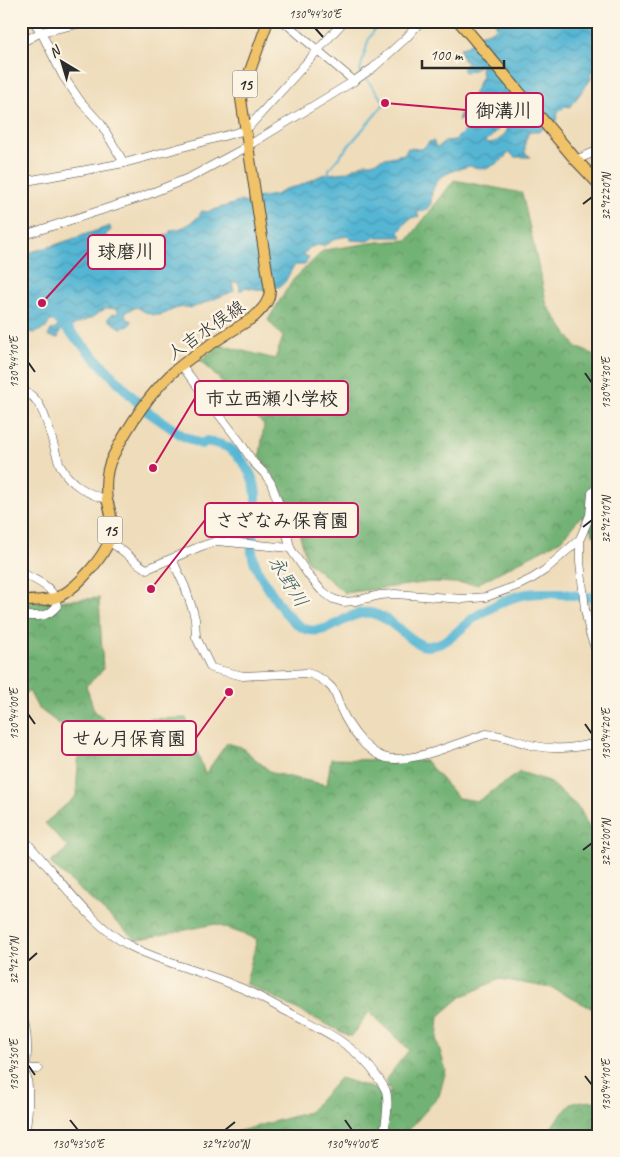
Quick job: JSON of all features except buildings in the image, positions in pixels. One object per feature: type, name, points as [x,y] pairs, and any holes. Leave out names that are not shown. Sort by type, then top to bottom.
[{"type":"highway","points":[[459,21],[576,160],[599,184]]},
{"type":"main road","name":"人吉水俣線","points":[[21,601],[62,595],[78,583],[102,553],[108,542],[111,516],[107,499],[107,472],[112,456],[139,414],[170,375],[254,317],[269,299],[270,291],[241,99],[268,21]]},
{"type":"street","points":[[33,21],[41,32],[63,76],[81,102],[101,124],[124,163]]},
{"type":"street","points":[[21,43],[41,32],[90,21]]},
{"type":"street","points":[[283,21],[354,81]]},
{"type":"street","points":[[21,182],[124,163],[246,130],[344,21]]},
{"type":"street","points":[[21,236],[139,198],[191,177],[249,147],[373,68],[407,37],[421,21]]},
{"type":"street","points":[[576,160],[599,150]]},
{"type":"street","points":[[182,366],[264,473],[277,496],[290,548],[321,590],[332,599],[343,602],[395,594],[463,599],[486,597],[533,578],[545,570],[580,539]]},
{"type":"street","points":[[21,391],[29,393],[35,398],[47,423],[54,449],[65,473],[82,488],[99,498],[107,499]]},
{"type":"street","points":[[599,485],[592,493],[590,515],[580,539],[580,561],[586,609],[590,634],[599,658]]},
{"type":"street","points":[[108,542],[122,549],[140,566],[147,569],[216,541],[290,548]]},
{"type":"street","points":[[172,559],[193,611],[196,636],[210,668],[243,676],[307,673],[313,675],[331,686],[354,731],[375,754],[385,758],[396,759],[419,756],[486,734],[494,734],[536,746],[554,748],[599,743]]},
{"type":"street","points":[[21,572],[50,589],[55,597],[57,606],[44,616],[21,616]]},
{"type":"street","points":[[21,834],[93,918],[110,934],[129,946],[155,957],[237,986],[331,1034],[352,1048],[366,1062],[385,1088],[387,1110],[384,1136]]},
{"type":"street","points":[[21,1012],[26,1031],[21,1093]]},
{"type":"street","points":[[23,1068],[38,1069]]},
{"type":"street","points":[[23,1068],[29,1094],[25,1136]]},
{"type":"green space","points":[[454,180],[522,193],[547,305],[576,347],[599,357],[599,542],[581,516],[561,540],[477,584],[431,582],[345,593],[307,561],[293,510],[260,455],[264,425],[200,360],[220,345],[275,359],[283,337],[268,320],[291,282],[324,250],[378,242],[408,240]]},
{"type":"green space","points":[[99,598],[103,670],[86,686],[94,710],[129,743],[149,719],[186,718],[205,774],[227,743],[241,747],[272,773],[327,785],[331,759],[426,761],[458,798],[478,801],[520,772],[549,781],[580,809],[599,848],[599,1012],[552,988],[500,979],[461,997],[439,1016],[437,1041],[446,1070],[439,1096],[406,1133],[408,1136],[222,1136],[309,1112],[340,1078],[391,1094],[386,1079],[409,1050],[369,1012],[351,1037],[246,983],[257,939],[215,924],[136,940],[50,863],[68,848],[45,823],[76,796],[79,748],[66,729],[38,708],[29,691],[21,695],[21,603]]},
{"type":"green space","points":[[599,1101],[599,1136],[545,1136],[573,1102]]},
{"type":"water","points":[[495,21],[599,21],[599,63],[590,75],[592,78],[570,107],[565,106],[558,113],[556,121],[538,132],[529,132],[525,142],[525,153],[531,157],[514,157],[510,152],[501,161],[486,169],[469,166],[442,176],[437,180],[432,192],[431,204],[425,211],[417,212],[419,217],[407,221],[399,232],[402,237],[376,237],[368,241],[351,240],[348,236],[337,238],[323,246],[317,245],[309,248],[303,255],[309,257],[305,265],[295,265],[285,282],[277,287],[261,289],[246,287],[240,291],[239,283],[232,282],[234,291],[192,308],[183,307],[160,315],[154,315],[137,307],[125,312],[126,318],[132,321],[129,326],[121,328],[107,319],[112,314],[118,314],[118,309],[106,308],[91,318],[60,331],[58,338],[48,336],[51,330],[56,329],[61,321],[50,321],[46,328],[34,333],[29,332],[25,328],[21,331],[21,255],[110,226],[111,230],[105,235],[109,239],[156,238],[168,235],[171,230],[193,222],[202,211],[207,212],[242,201],[245,203],[249,199],[276,195],[285,189],[299,186],[322,175],[346,172],[365,163],[372,163],[404,154],[408,148],[422,149],[429,142],[433,141],[437,148],[446,141],[455,140],[466,129],[470,114],[458,121],[459,117],[471,100],[482,76],[480,64],[476,69],[465,73],[462,69],[468,62],[463,60],[460,48],[466,46],[479,35],[495,29],[497,27]],"holes":[[[506,119],[507,131],[498,140],[485,143]]]},
{"type":"waterway","points":[[361,72],[368,41],[379,21]]},
{"type":"waterway","points":[[329,176],[329,169],[385,103],[364,76]]},
{"type":"waterway","name":"永野川","points":[[51,312],[144,409],[183,436],[201,444],[207,441],[224,446],[239,457],[248,469],[255,489],[253,559],[266,585],[278,603],[295,623],[304,628],[316,631],[355,615],[372,613],[390,622],[414,641],[428,646],[447,640],[475,617],[493,606],[522,595],[544,593],[599,598]]},
{"type":"place","name":"御溝川","points":[[385,103]]},
{"type":"place","name":"球磨川","points":[[42,303]]},
{"type":"place","name":"市立西瀬小学校","points":[[153,468]]},
{"type":"place","name":"さざなみ保育園","points":[[151,589]]},
{"type":"place","name":"せん月保育園","points":[[229,692]]}]
